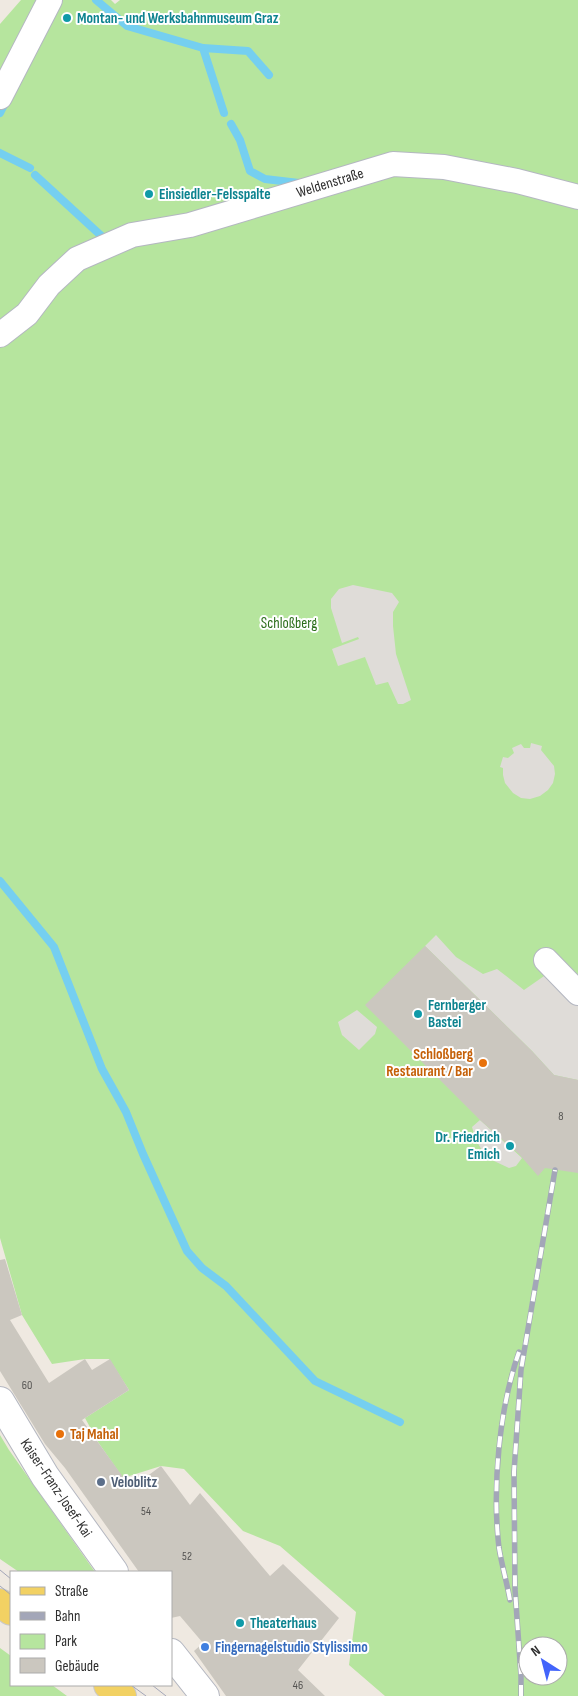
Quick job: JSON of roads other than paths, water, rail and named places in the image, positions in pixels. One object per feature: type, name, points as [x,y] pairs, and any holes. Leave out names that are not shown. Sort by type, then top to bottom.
[{"type":"main road","points":[[109,1686],[122,1696]]},
{"type":"street","points":[[0,97],[50,0]]},
{"type":"street","name":"Weldenstraße","points":[[0,335],[27,314],[49,285],[77,259],[132,235],[190,225],[393,164],[444,167],[517,181],[578,197]]},
{"type":"street","points":[[546,960],[578,993]]},
{"type":"street","name":"Kaiser-Franz-Josef-Kai","points":[[0,1401],[45,1476],[113,1571]]},
{"type":"street","points":[[172,1654],[205,1696]]},
{"type":"waterway","points":[[96,0],[127,26],[203,48],[224,113]]},
{"type":"waterway","points":[[203,48],[248,51],[269,75]]},
{"type":"waterway","points":[[0,113],[7,99]]},
{"type":"waterway","points":[[231,124],[240,140],[250,171],[265,179],[299,183]]},
{"type":"waterway","points":[[0,153],[30,168]]},
{"type":"waterway","points":[[35,175],[108,242]]},
{"type":"waterway","points":[[0,881],[54,947],[102,1069],[126,1112],[187,1251],[202,1268],[226,1286],[315,1381],[400,1422]]},
{"type":"tram line","points":[[0,1570],[10,1578]]},
{"type":"tram line","points":[[0,1586],[10,1594]]},
{"type":"tram line","points":[[132,1686],[146,1696]]},
{"type":"tram line","points":[[153,1686],[166,1696]]},
{"type":"railway","points":[[521,1696],[515,1589],[514,1472],[521,1370],[555,1170]]},
{"type":"railway","points":[[510,1600],[499,1548],[496,1500],[502,1423],[506,1398],[519,1352]]},
{"type":"place","name":"Montan- und Werksbahnmuseum Graz","points":[[67,18]]},
{"type":"place","name":"Einsiedler-Felsspalte","points":[[149,194]]},
{"type":"place","name":"Fernberger Bastei","points":[[418,1014]]},
{"type":"place","name":"Schloßberg Restaurant / Bar","points":[[483,1063]]},
{"type":"place","name":"Dr. Friedrich Emich","points":[[510,1146]]},
{"type":"place","name":"Taj Mahal","points":[[60,1434]]},
{"type":"place","name":"Veloblitz","points":[[101,1482]]},
{"type":"place","name":"Theaterhaus","points":[[240,1623]]},
{"type":"place","name":"Fingernagelstudio Stylissimo","points":[[205,1647]]},
{"type":"park label","name":"Schloßberg","points":[[289,623]]}]
